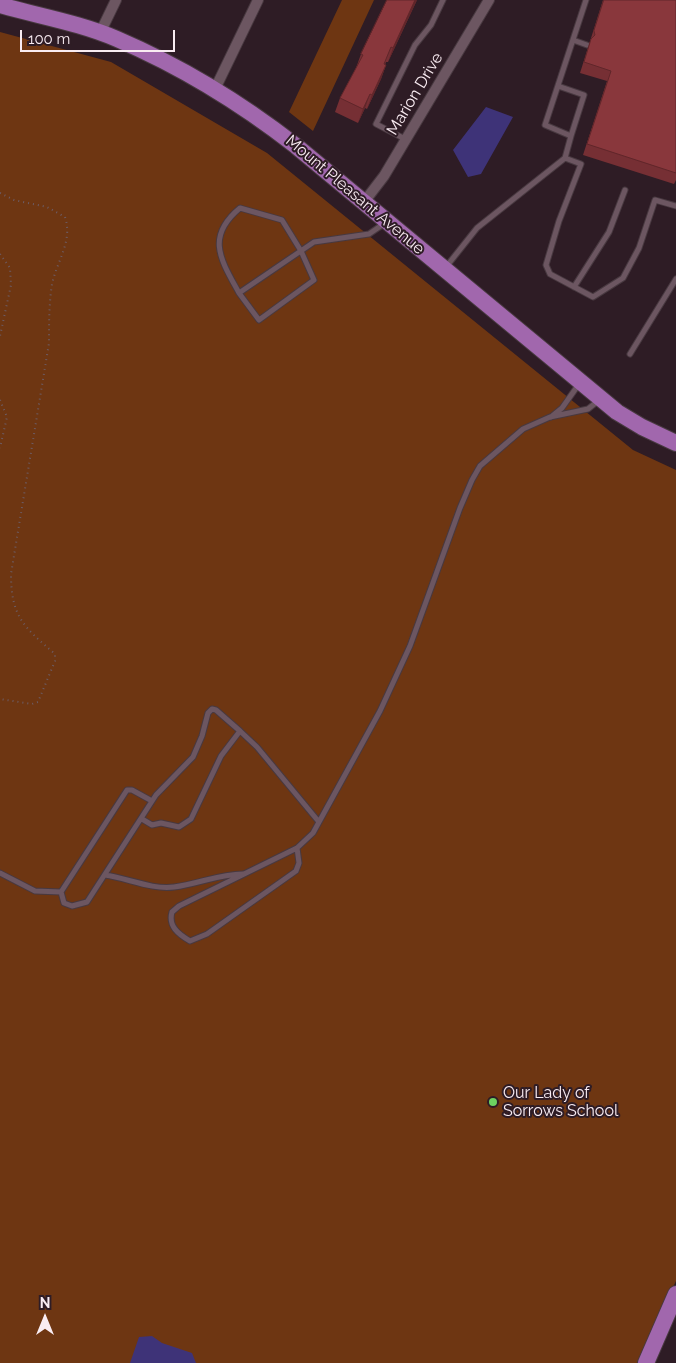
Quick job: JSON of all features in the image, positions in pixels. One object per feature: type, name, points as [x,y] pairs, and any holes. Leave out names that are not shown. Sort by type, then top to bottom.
[{"type":"main road","name":"Mount Pleasant Avenue","points":[[0,5],[100,33],[144,52],[261,119],[600,398],[642,427],[676,443]]},
{"type":"main road","points":[[646,1363],[676,1294]]},
{"type":"street","points":[[100,33],[116,0]]},
{"type":"street","points":[[214,91],[258,0]]},
{"type":"street","name":"Marion Drive","points":[[364,202],[384,176],[489,0]]},
{"type":"lane","points":[[405,140],[376,124],[415,45],[432,25],[443,0]]},
{"type":"lane","points":[[571,136],[545,126],[586,0]]},
{"type":"lane","points":[[573,40],[587,45]]},
{"type":"lane","points":[[444,270],[477,228],[565,158],[584,96],[558,86]]},
{"type":"lane","points":[[565,158],[581,164],[559,221],[546,265],[550,274],[593,297],[623,278],[639,248],[655,200],[676,206]]},
{"type":"lane","points":[[574,287],[609,232],[625,190]]},
{"type":"lane","points":[[240,208],[282,220],[301,251],[314,280],[259,320],[239,293],[221,259],[220,230],[228,218],[240,208]]},
{"type":"lane","points":[[239,293],[314,242],[369,234],[387,222]]},
{"type":"lane","points":[[630,354],[676,279]]},
{"type":"lane","points":[[550,417],[562,408],[580,382]]},
{"type":"lane","points":[[297,848],[299,862],[296,872],[240,911],[198,939],[190,941],[176,931],[170,919],[172,912],[297,848],[313,833],[380,711],[410,646],[472,480],[480,466],[523,429],[550,417],[588,409],[600,398]]},
{"type":"lane","points":[[152,801],[132,790],[128,790],[61,892],[64,903],[72,906],[87,902],[152,801],[193,757],[202,736],[208,713],[212,709],[216,710],[257,747],[319,822]]},
{"type":"lane","points":[[142,819],[152,826],[161,823],[179,827],[191,819],[221,756],[240,731]]},
{"type":"lane","points":[[0,873],[35,892],[61,892]]},
{"type":"lane","points":[[105,875],[160,887],[173,887],[218,876],[244,874]]},
{"type":"path","points":[[0,193],[14,200],[47,207],[65,217],[69,229],[53,281],[48,307],[49,342],[12,574],[12,596],[17,615],[26,628],[55,654],[55,661],[38,702],[32,704],[0,699]]},
{"type":"path","points":[[0,254],[10,268],[12,285],[0,336]]},
{"type":"path","points":[[0,400],[7,417],[0,448]]},
{"type":"shaded area","points":[[342,0],[374,0],[313,131],[289,112]]},
{"type":"shaded area","points":[[0,32],[111,62],[267,153],[633,450],[676,470],[676,1281],[637,1363],[0,1363]]},
{"type":"shaded area","points":[[486,107],[513,117],[481,174],[468,177],[453,150]]},
{"type":"shaded area","points":[[152,1336],[162,1343],[192,1353],[196,1363],[130,1363],[139,1337]]},
{"type":"building","points":[[387,0],[415,0],[393,48],[391,47],[384,64],[386,65],[372,95],[370,94],[363,109],[340,98],[363,55],[361,54]]},
{"type":"building","points":[[604,0],[676,0],[676,173],[587,144],[611,71],[584,62],[591,39],[595,35],[594,31]]},
{"type":"place","name":"Our Lady of Sorrows School","points":[[493,1102]]}]
